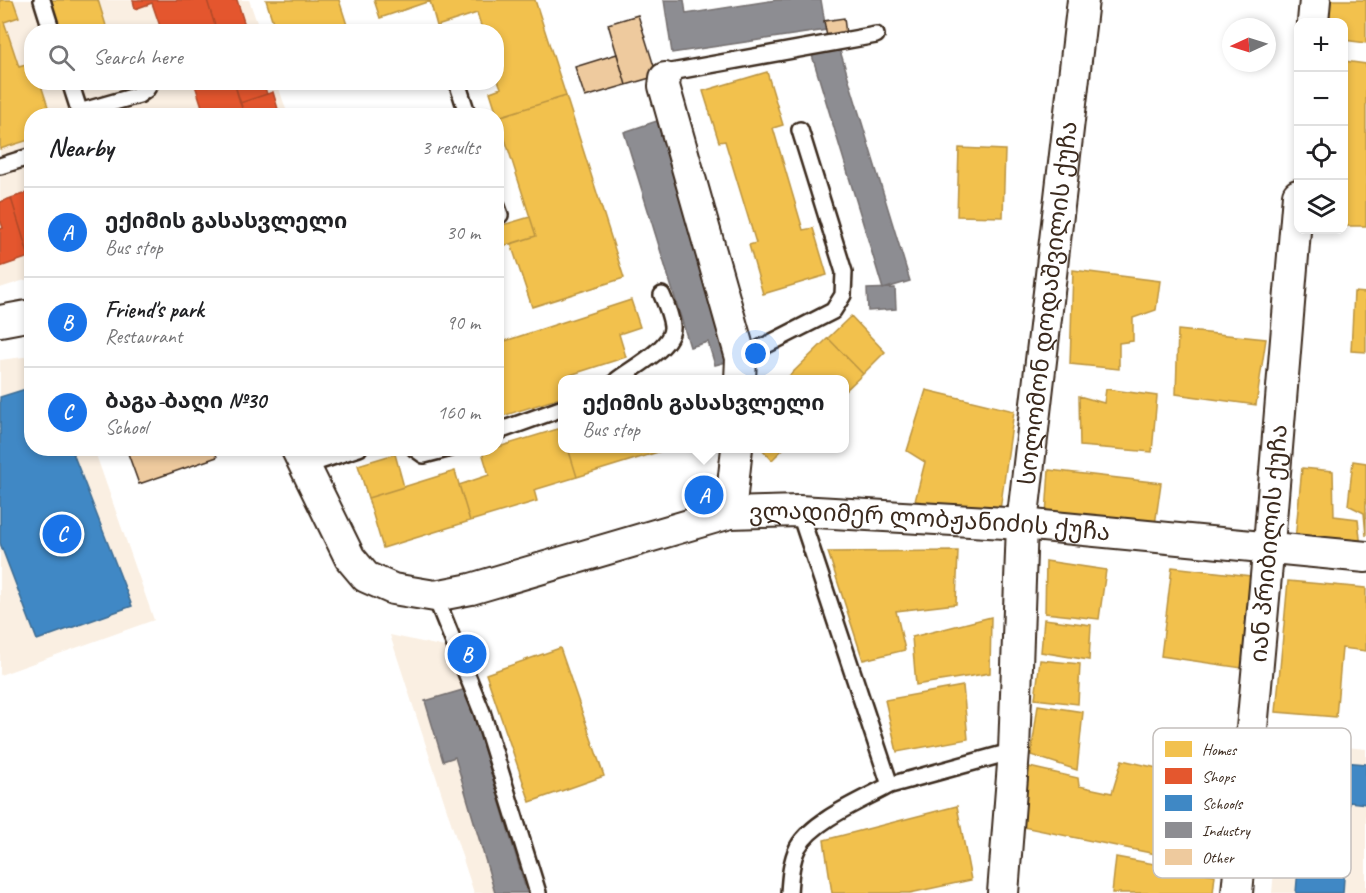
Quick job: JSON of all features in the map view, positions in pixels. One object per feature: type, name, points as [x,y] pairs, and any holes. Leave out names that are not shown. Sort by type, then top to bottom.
[{"type":"street","name":"სოლომონ დოდაშვილის ქუჩა","points":[[1003,893],[1014,752],[1022,524],[1083,0]]},
{"type":"street","points":[[1313,18],[1315,0]]},
{"type":"street","points":[[665,78],[664,86],[740,369]]},
{"type":"street","name":"იან პრიბილის ქუჩა","points":[[1252,728],[1296,234]]},
{"type":"street","points":[[0,321],[24,316]]},
{"type":"street","points":[[730,513],[736,453]]},
{"type":"street","name":"ვლადიმერ ლობჟანიძის ქუჩა","points":[[301,457],[350,558],[366,577],[393,589],[435,596],[471,590],[730,513],[799,511],[1022,524],[1366,557]]},
{"type":"street","name":"იან პრიბილის ქუჩა","points":[[1237,893],[1238,878]]},
{"type":"lane","points":[[42,0],[50,24]]},
{"type":"lane","points":[[665,78],[671,72],[876,35]]},
{"type":"lane","points":[[72,90],[78,108]]},
{"type":"lane","points":[[99,108],[139,95],[146,90]]},
{"type":"lane","points":[[460,90],[465,108]]},
{"type":"lane","points":[[740,369],[833,311],[843,295],[844,272],[800,130]]},
{"type":"lane","points":[[0,166],[24,158]]},
{"type":"lane","points":[[624,375],[665,345],[672,336],[672,326],[662,295]]},
{"type":"lane","points":[[504,429],[558,410]]},
{"type":"lane","points":[[799,511],[890,785]]},
{"type":"lane","points":[[435,596],[482,712],[538,893]]},
{"type":"lane","points":[[789,893],[797,848],[810,831],[890,785],[1014,752]]},
{"type":"shaded area","points":[[0,0],[249,0],[258,24],[24,24],[24,90],[279,90],[286,108],[24,108],[24,280],[0,288]]},
{"type":"shaded area","points":[[24,357],[24,456],[96,456],[154,620],[0,675],[0,360]]},
{"type":"shaded area","points":[[390,635],[463,651],[537,893],[474,893]]},
{"type":"shaded area","points":[[1351,748],[1366,749],[1366,893],[1272,893],[1273,878],[1351,878]]},
{"type":"building: Homes","points":[[0,0],[13,0],[19,17],[4,22],[19,67],[24,65],[24,90],[43,90],[48,108],[24,108],[24,142],[0,149]]},
{"type":"building: Homes","points":[[51,0],[98,0],[106,24],[58,24]]},
{"type":"building: Homes","points":[[266,0],[339,0],[347,24],[274,24]]},
{"type":"building: Homes","points":[[374,0],[535,0],[566,96],[504,115],[504,108],[495,108],[490,92],[504,90],[504,24],[480,24],[477,13],[436,24],[430,1],[380,18]]},
{"type":"building: Homes","points":[[1326,0],[1366,0],[1366,43],[1348,41],[1348,18],[1325,18]]},
{"type":"building: Homes","points":[[1348,62],[1366,64],[1366,226],[1348,226]]},
{"type":"building: Homes","points":[[767,72],[783,125],[773,128],[803,230],[813,228],[827,275],[763,294],[749,245],[756,243],[725,141],[719,142],[703,91]]},
{"type":"building: Homes","points":[[566,96],[624,278],[532,307],[511,244],[536,236],[504,136],[504,115]]},
{"type":"building: Homes","points":[[959,148],[1005,150],[1003,217],[957,216]]},
{"type":"building: Homes","points":[[530,217],[536,236],[504,246],[504,225]]},
{"type":"building: Homes","points":[[1073,270],[1160,281],[1156,310],[1133,318],[1133,341],[1119,343],[1119,369],[1070,364]]},
{"type":"building: Homes","points":[[1354,292],[1366,293],[1366,352],[1351,351]]},
{"type":"building: Homes","points":[[631,300],[640,327],[619,334],[626,357],[570,375],[558,375],[558,399],[504,415],[504,338],[505,341]]},
{"type":"building: Homes","points":[[851,316],[885,352],[863,374],[828,338]]},
{"type":"building: Homes","points":[[1178,330],[1266,339],[1256,405],[1176,394]]},
{"type":"building: Homes","points":[[828,338],[863,374],[849,387],[849,375],[790,375]]},
{"type":"building: Homes","points":[[1106,389],[1157,396],[1152,452],[1080,446],[1079,396],[1104,403]]},
{"type":"building: Homes","points":[[926,390],[1014,411],[1000,510],[915,501],[925,462],[907,451]]},
{"type":"building: Homes","points":[[558,429],[558,453],[570,453],[577,477],[534,490],[537,501],[470,521],[459,485],[489,475],[483,456],[504,456],[504,445]]},
{"type":"building: Homes","points":[[570,453],[655,453],[577,477]]},
{"type":"building: Homes","points":[[766,453],[779,453],[772,460]]},
{"type":"building: Homes","points":[[396,456],[404,487],[368,498],[358,465]]},
{"type":"building: Homes","points":[[1353,461],[1366,463],[1366,536],[1364,513],[1348,505]]},
{"type":"building: Homes","points":[[1302,468],[1333,471],[1334,516],[1358,519],[1361,548],[1295,540]]},
{"type":"building: Homes","points":[[1049,470],[1161,483],[1155,525],[1046,515]]},
{"type":"building: Homes","points":[[455,471],[470,521],[383,548],[368,498]]},
{"type":"building: Homes","points":[[958,551],[956,604],[896,611],[905,650],[863,660],[828,552]]},
{"type":"building: Homes","points":[[1046,561],[1106,570],[1099,619],[1045,613]]},
{"type":"building: Homes","points":[[1172,567],[1251,576],[1242,668],[1161,656]]},
{"type":"building: Homes","points":[[1288,581],[1366,588],[1366,651],[1342,648],[1336,717],[1276,712]]},
{"type":"building: Homes","points":[[991,617],[990,673],[916,685],[912,637]]},
{"type":"building: Homes","points":[[1044,619],[1091,625],[1089,660],[1041,652]]},
{"type":"building: Homes","points":[[560,648],[604,776],[530,802],[486,674]]},
{"type":"building: Homes","points":[[1040,660],[1080,664],[1078,704],[1035,699]]},
{"type":"building: Homes","points":[[963,686],[968,739],[897,752],[885,700]]},
{"type":"building: Homes","points":[[1038,705],[1083,712],[1077,770],[1031,755]]},
{"type":"building: Homes","points":[[1122,760],[1153,767],[1153,853],[1023,827],[1029,767],[1078,778],[1079,786],[1112,793]]},
{"type":"building: Homes","points":[[957,806],[971,880],[910,893],[832,893],[824,840]]},
{"type":"building: Homes","points":[[1116,857],[1153,864],[1153,878],[1215,878],[1213,893],[1112,893]]},
{"type":"building: Shops","points":[[133,0],[207,0],[214,24],[159,24],[152,3],[135,9]]},
{"type":"building: Shops","points":[[207,0],[237,0],[244,24],[214,24]]},
{"type":"building: Shops","points":[[197,90],[237,90],[242,108],[202,108]]},
{"type":"building: Shops","points":[[236,90],[266,90],[267,94],[240,103]]},
{"type":"building: Shops","points":[[273,92],[278,108],[242,108],[240,103]]},
{"type":"building: Shops","points":[[24,194],[24,241],[11,198]]},
{"type":"building: Shops","points":[[11,198],[24,241],[24,259],[0,267],[0,229],[3,228],[0,220],[0,202]]},
{"type":"building: Schools","points":[[24,390],[24,456],[74,456],[132,606],[37,640],[0,543],[0,397]]},
{"type":"building: Schools","points":[[1351,763],[1366,764],[1366,804],[1351,802]]},
{"type":"building: Schools","points":[[1297,878],[1344,878],[1343,893],[1296,893]]},
{"type":"building: Industry","points":[[664,0],[684,0],[686,14],[776,0],[821,0],[826,30],[672,53]]},
{"type":"building: Industry","points":[[838,44],[910,281],[883,289],[811,52]]},
{"type":"building: Industry","points":[[660,120],[734,360],[715,365],[708,342],[690,347],[624,132]]},
{"type":"building: Industry","points":[[895,288],[896,309],[868,311],[867,289]]},
{"type":"building: Industry","points":[[466,689],[527,893],[495,893],[455,757],[443,761],[425,701]]},
{"type":"building: Other","points":[[638,15],[657,76],[626,85],[608,24]]},
{"type":"building: Other","points":[[844,18],[846,34],[827,37],[824,21]]},
{"type":"building: Other","points":[[617,54],[626,85],[585,97],[575,67]]},
{"type":"building: Other","points":[[129,456],[217,456],[217,457],[139,484]]},
{"type":"place","name":"ექიმის გასასვლელი","points":[[704,495]]},
{"type":"place","name":"ბაგა-ბაღი №30","points":[[62,534]]},
{"type":"place","name":"Friend's park","points":[[467,654]]}]
